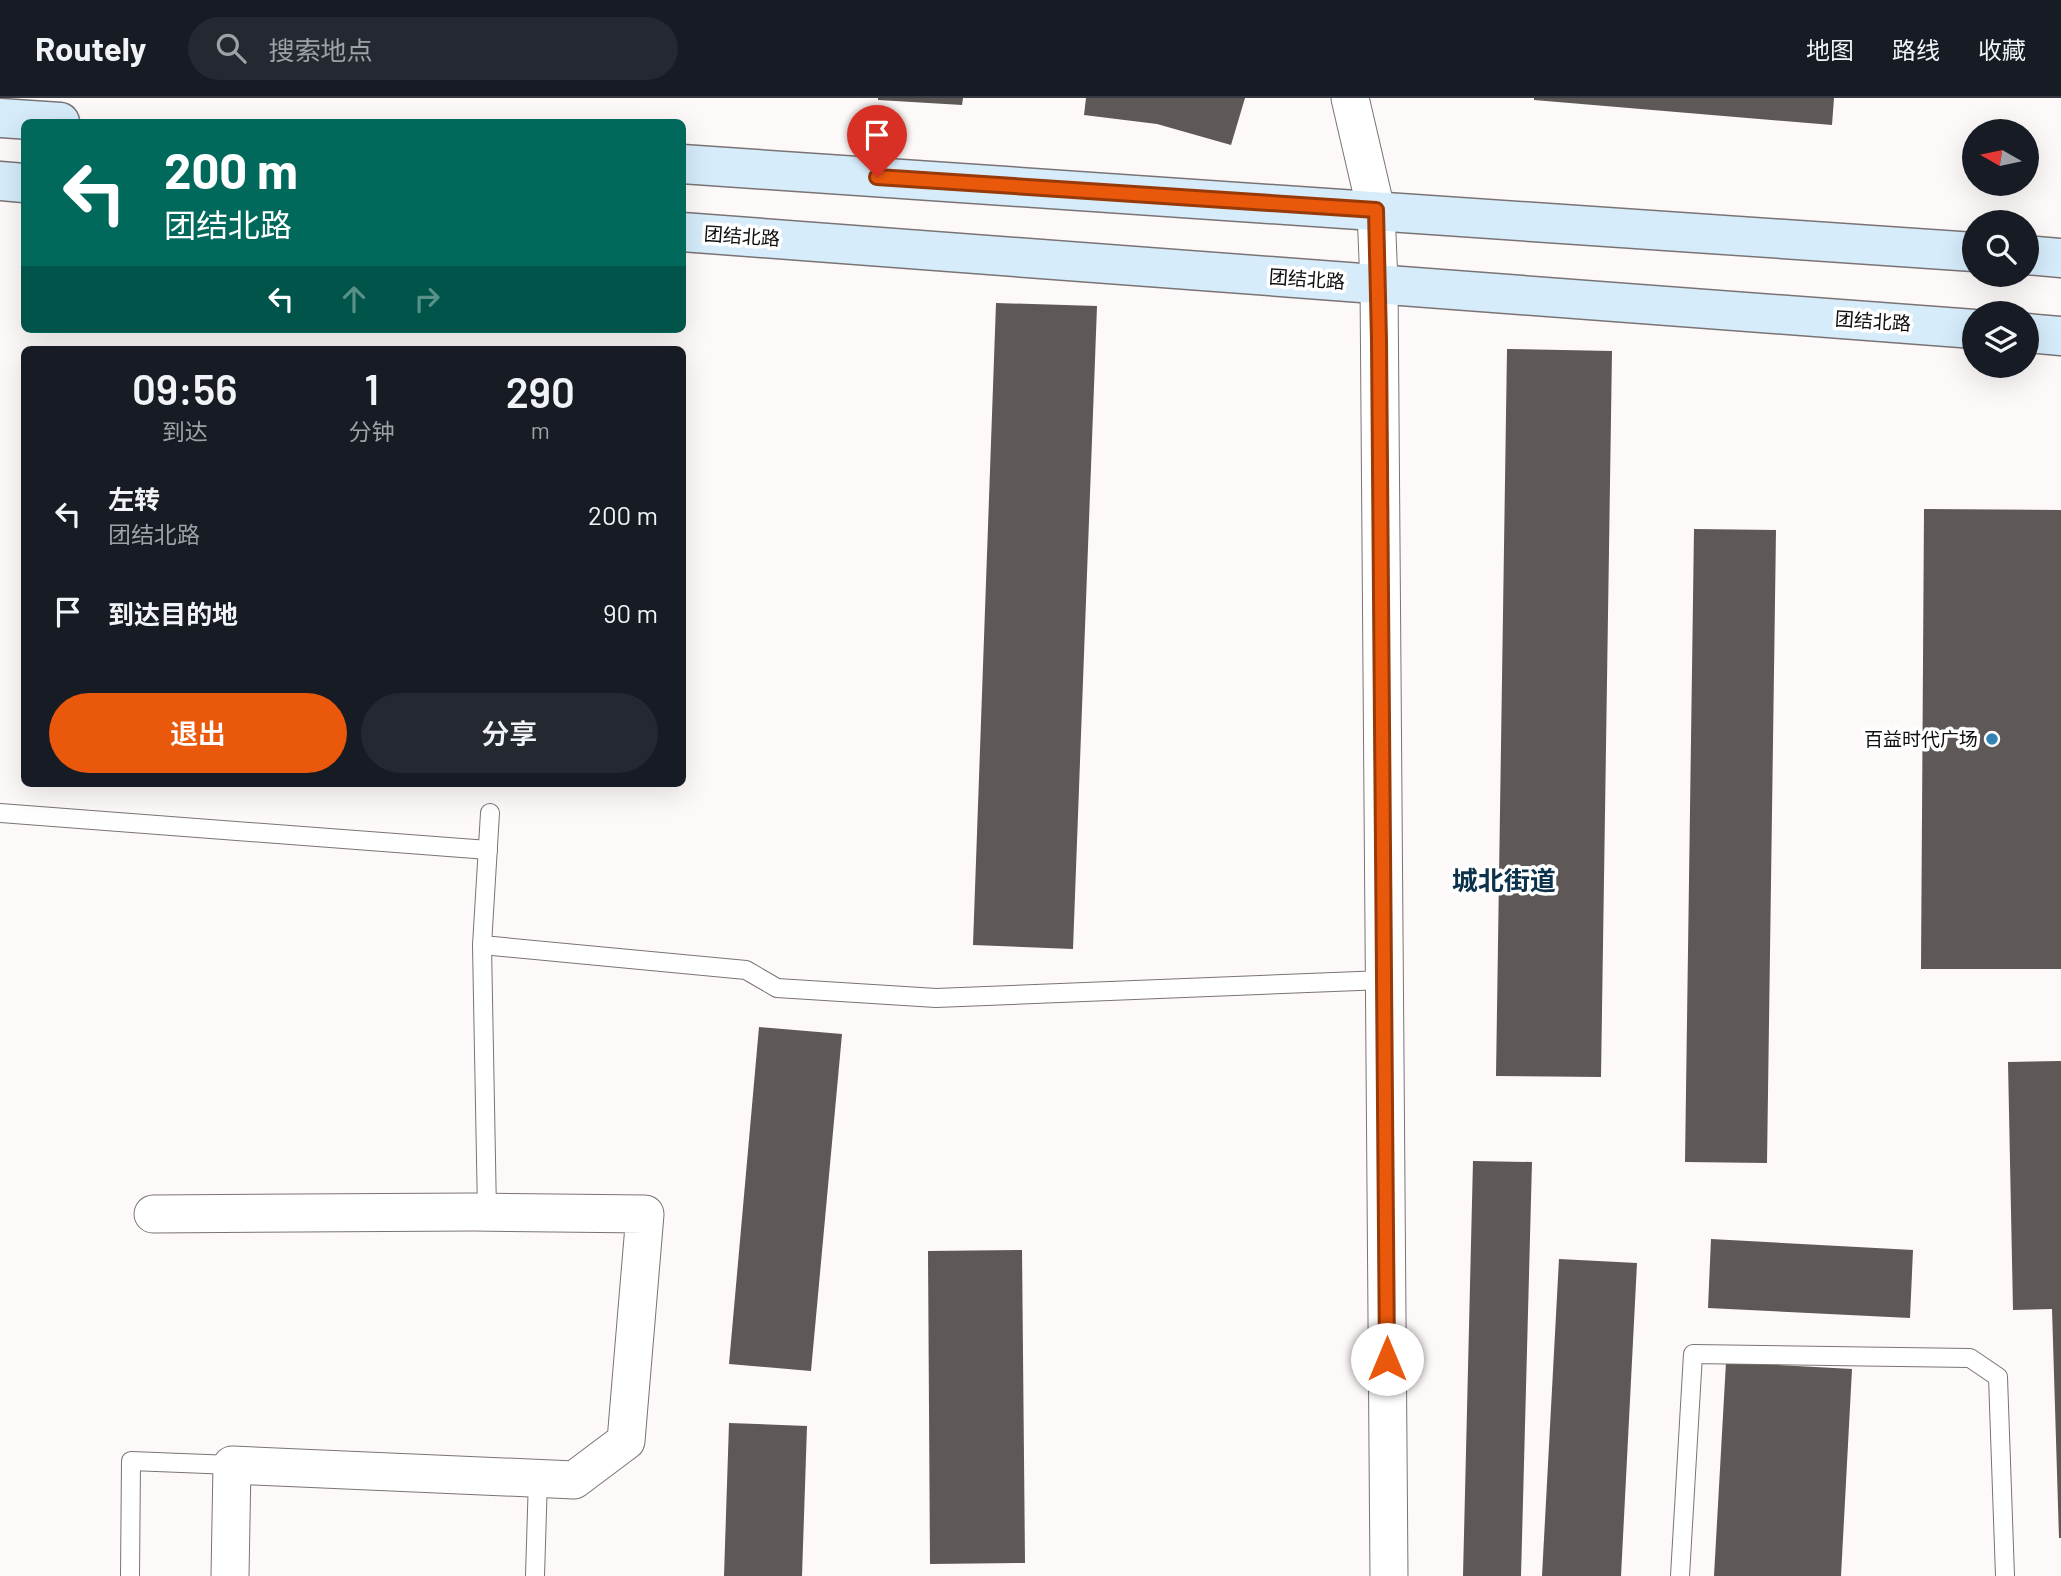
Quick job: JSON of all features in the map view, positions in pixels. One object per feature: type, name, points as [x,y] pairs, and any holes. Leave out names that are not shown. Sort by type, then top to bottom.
[{"type":"main road","points":[[0,118],[21,119]]},
{"type":"main road","points":[[686,164],[1962,251]]},
{"type":"main road","points":[[0,181],[21,183]]},
{"type":"main road","name":"团结北路","points":[[686,232],[1962,328]]},
{"type":"main road","points":[[2039,256],[2061,258]]},
{"type":"main road","points":[[2039,334],[2061,336]]},
{"type":"street","points":[[1350,98],[1376,210],[1379,284],[1389,1576]]},
{"type":"street","points":[[153,1214],[645,1214],[626,1441],[573,1480],[232,1465],[230,1576]]},
{"type":"lane","points":[[0,813],[488,850]]},
{"type":"lane","points":[[487,1212],[482,945],[490,813]]},
{"type":"lane","points":[[482,945],[746,970],[777,988],[936,998],[1384,981]]},
{"type":"lane","points":[[1680,1576],[1693,1354],[1970,1358],[1998,1377],[2005,1576]]},
{"type":"lane","points":[[130,1576],[131,1461],[232,1465]]},
{"type":"lane","points":[[536,1576],[538,1478]]},
{"type":"building","points":[[878,98],[963,98],[962,105]]},
{"type":"building","points":[[1086,98],[1245,98],[1231,145],[1157,124],[1084,115]]},
{"type":"building","points":[[1534,98],[1834,98],[1832,125]]},
{"type":"building","points":[[996,303],[1097,306],[1073,949],[973,945]]},
{"type":"building","points":[[1507,349],[1612,351],[1601,1077],[1496,1076]]},
{"type":"building","name":"百益时代广场","points":[[1924,509],[2061,510],[2061,969],[1921,969]]},
{"type":"building","points":[[1694,529],[1776,530],[1767,1163],[1685,1162]]},
{"type":"building","points":[[759,1027],[842,1034],[811,1371],[729,1364]]},
{"type":"building","points":[[2061,1061],[2059,1538],[2052,1309],[2013,1310],[2008,1062]]},
{"type":"building","points":[[1473,1161],[1532,1162],[1521,1576],[1463,1576]]},
{"type":"building","points":[[1711,1239],[1913,1250],[1910,1318],[1708,1308]]},
{"type":"building","points":[[1022,1250],[1025,1563],[930,1564],[928,1251]]},
{"type":"building","points":[[1559,1259],[1637,1263],[1621,1576],[1542,1576]]},
{"type":"building","points":[[1726,1362],[1852,1369],[1841,1576],[1714,1576]]},
{"type":"building","points":[[729,1423],[807,1426],[802,1576],[724,1576]]},
{"type":"place","name":"百益时代广场","points":[[1992,739]]},
{"type":"district","name":"城北街道","points":[[1504,881]]},
{"type":"route","points":[[877,177],[1376,210],[1379,284],[1387,1359]]}]
